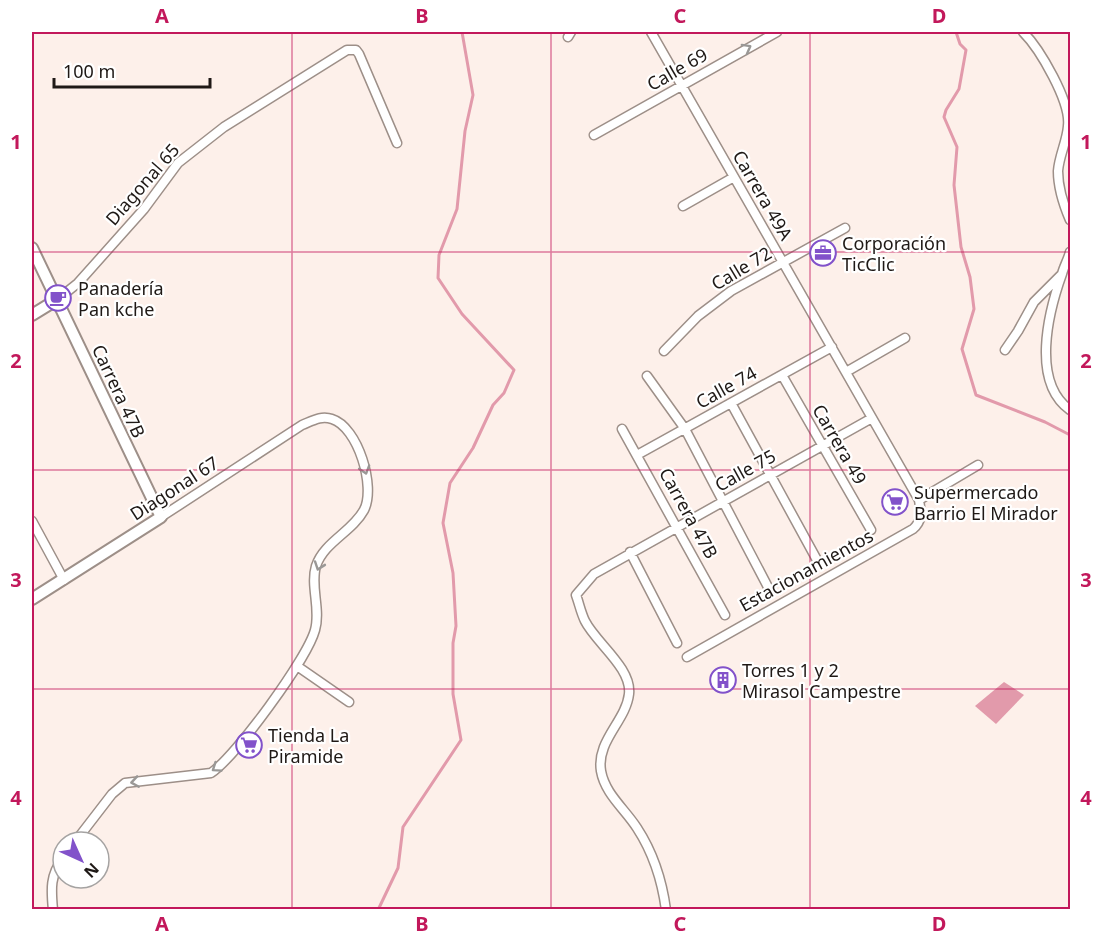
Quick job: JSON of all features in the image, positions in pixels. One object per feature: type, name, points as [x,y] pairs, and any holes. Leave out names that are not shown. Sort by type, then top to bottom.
[{"type":"street","name":"Carrera 49A","points":[[651,32],[919,500]]},
{"type":"street","name":"Calle 69","points":[[594,135],[777,32]]},
{"type":"street","points":[[1023,32],[1041,52],[1068,114],[1069,125],[1058,172],[1064,205],[1071,220]]},
{"type":"street","name":"Diagonal 65","points":[[32,315],[58,300],[78,283],[144,209],[178,163],[224,127],[347,50],[356,50],[359,54],[397,143]]},
{"type":"street","points":[[684,206],[734,177]]},
{"type":"street","name":"Calle 72","points":[[664,351],[698,316],[731,291],[845,228]]},
{"type":"street","name":"Carrera 47B","points":[[32,248],[160,517]]},
{"type":"street","points":[[1071,252],[1061,274],[1049,322],[1046,366],[1051,388],[1071,410]]},
{"type":"street","points":[[1005,350],[1034,302],[1061,274]]},
{"type":"street","points":[[846,372],[905,338]]},
{"type":"street","name":"Calle 74","points":[[637,455],[832,347]]},
{"type":"street","name":"Carrera 49","points":[[782,375],[870,530]]},
{"type":"street","points":[[647,376],[685,429],[768,589]]},
{"type":"street","points":[[731,403],[817,560]]},
{"type":"street","name":"Diagonal 67","points":[[32,599],[302,426],[321,417],[339,422],[346,428],[364,464],[369,495],[364,510],[356,522],[330,546],[317,563],[315,569],[316,628],[297,666]]},
{"type":"street","name":"Calle 75","points":[[666,909],[655,860],[637,828],[608,790],[601,769],[604,745],[626,705],[629,693],[626,676],[585,622],[576,595],[594,574],[630,552],[872,418]]},
{"type":"street","name":"Carrera 47B","points":[[622,429],[725,615]]},
{"type":"street","points":[[919,500],[978,465]]},
{"type":"street","name":"Estacionamientos","points":[[687,657],[913,529],[922,516],[919,500]]},
{"type":"street","points":[[32,522],[64,580]]},
{"type":"street","points":[[630,552],[677,643]]},
{"type":"street","points":[[84,830],[112,794],[125,783],[196,776],[211,773],[221,766],[256,723],[297,666],[349,702]]},
{"type":"street","points":[[52,890],[52,909]]},
{"type":"shaded area","points":[[1004,682],[1024,695],[996,724],[975,706]]},
{"type":"waterway","points":[[378,910],[398,868],[403,827],[461,740],[453,694],[453,643],[456,626],[453,573],[443,523],[450,483],[473,448],[493,405],[504,393],[514,370],[462,314],[438,278],[439,255],[457,209],[465,131],[473,95],[462,32]]},
{"type":"waterway","points":[[956,32],[960,44],[966,50],[959,89],[944,117],[957,147],[954,185],[961,247],[970,277],[974,309],[962,349],[976,395],[1045,422],[1070,435]]},
{"type":"place","name":"Corporación TicClic","points":[[823,253]]},
{"type":"place","name":"Panadería Pan kche","points":[[58,298]]},
{"type":"place","name":"Supermercado Barrio El Mirador","points":[[895,502]]},
{"type":"place","name":"Torres 1 y 2 Mirasol Campestre","points":[[723,680]]},
{"type":"place","name":"Tienda La Piramide","points":[[249,745]]}]
